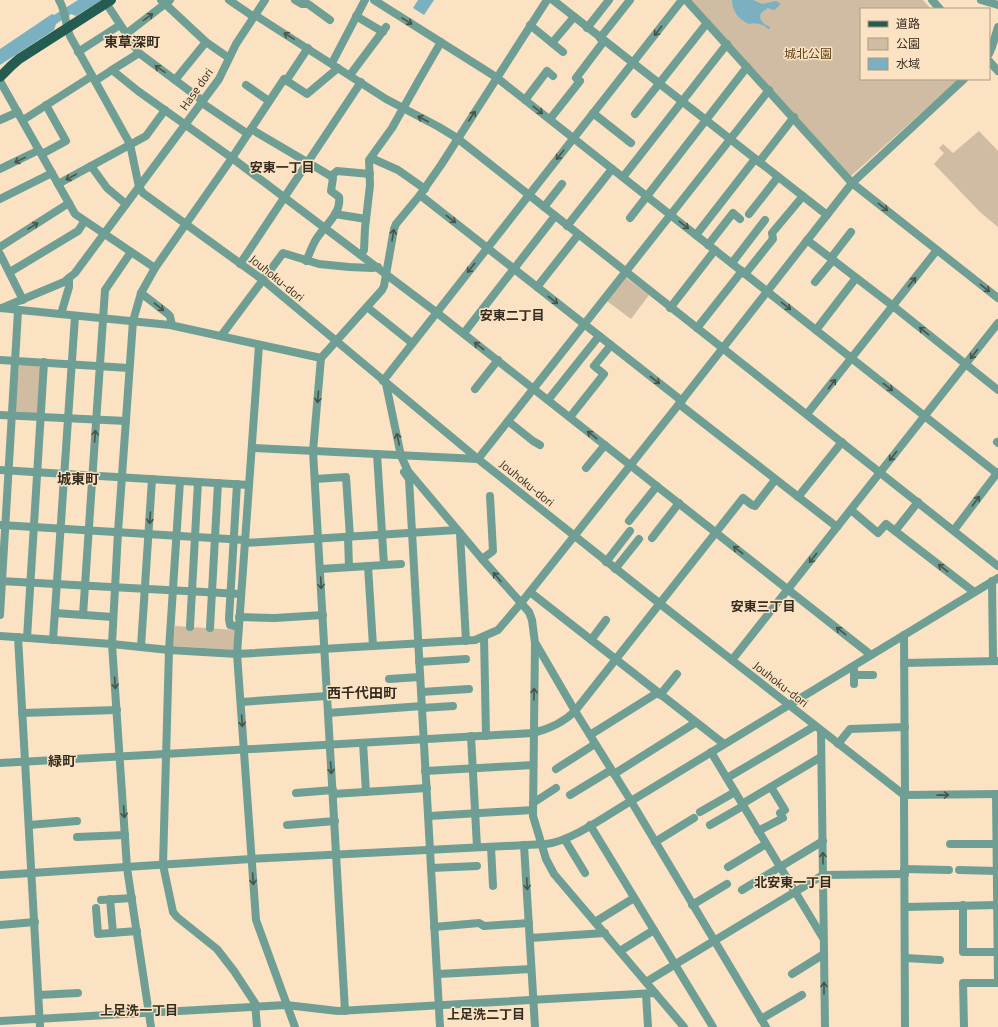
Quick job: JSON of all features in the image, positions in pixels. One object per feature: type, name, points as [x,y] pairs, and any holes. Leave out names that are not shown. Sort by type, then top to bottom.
[{"type":"main road","points":[[0,77],[19,59],[66,26],[109,2]]},
{"type":"street","name":"Hase dori","points":[[69,278],[75,273],[203,102],[219,79],[236,44],[265,0]]},
{"type":"street","points":[[295,0],[302,4],[308,4],[330,20]]},
{"type":"street","points":[[151,1027],[127,868],[112,644],[118,532],[133,321],[141,293],[155,268],[232,158],[284,79],[307,94],[335,65],[356,16],[365,0]]},
{"type":"street","points":[[374,0],[496,77],[998,473],[954,530]]},
{"type":"street","points":[[345,1011],[315,479],[314,451],[321,358],[382,290],[387,274],[396,224],[423,192],[547,0]]},
{"type":"street","points":[[553,0],[632,64],[827,215]]},
{"type":"street","points":[[587,28],[609,0]]},
{"type":"street","points":[[550,119],[580,81],[576,78],[630,0]]},
{"type":"street","points":[[682,0],[574,138],[528,194],[412,343],[384,382],[400,456],[408,471],[529,612],[532,620],[535,643],[533,816],[546,859],[554,874],[684,1027]]},
{"type":"street","points":[[686,0],[794,117],[852,183],[998,298]]},
{"type":"street","points":[[932,0],[939,8]]},
{"type":"street","points":[[981,0],[998,5]]},
{"type":"street","points":[[233,1],[254,16],[308,48],[360,82],[457,138],[998,566]]},
{"type":"street","points":[[109,2],[120,25],[139,53],[203,102],[249,131],[331,176],[333,182],[331,191],[338,197],[339,202],[335,214],[314,242],[306,261]]},
{"type":"street","points":[[126,34],[165,2],[206,42],[229,58]]},
{"type":"street","points":[[61,3],[66,26],[78,52],[130,144],[139,187]]},
{"type":"street","points":[[350,75],[384,30],[356,16]]},
{"type":"street","points":[[552,43],[574,17]]},
{"type":"street","points":[[635,114],[707,23]]},
{"type":"street","points":[[78,52],[120,25]]},
{"type":"street","points":[[530,25],[563,52]]},
{"type":"street","points":[[990,52],[998,27]]},
{"type":"street","points":[[175,80],[206,42]]},
{"type":"street","points":[[361,255],[364,250],[370,185],[370,160],[392,128],[441,42]]},
{"type":"street","points":[[623,177],[727,44]]},
{"type":"street","points":[[286,81],[308,48]]},
{"type":"street","points":[[23,120],[46,105],[93,78],[112,70],[139,53]]},
{"type":"street","points":[[990,62],[998,71]]},
{"type":"street","points":[[630,218],[747,67]]},
{"type":"street","points":[[112,70],[138,91],[186,124],[378,267],[464,333],[871,655]]},
{"type":"street","points":[[525,100],[547,71],[553,76]]},
{"type":"street","points":[[0,636],[237,654],[466,641],[484,637],[498,630],[521,604],[723,349],[852,183],[963,80]]},
{"type":"street","points":[[0,81],[75,214],[84,222],[155,268]]},
{"type":"street","points":[[240,264],[360,82]]},
{"type":"street","points":[[246,85],[269,101]]},
{"type":"street","points":[[252,448],[478,459],[769,90]]},
{"type":"street","points":[[0,169],[66,141],[46,105]]},
{"type":"street","points":[[58,184],[146,136],[165,110]]},
{"type":"street","points":[[0,120],[18,112]]},
{"type":"street","points":[[593,113],[631,142]]},
{"type":"street","points":[[696,235],[794,117]]},
{"type":"street","points":[[371,158],[398,170],[487,248],[611,345],[775,480],[837,527]]},
{"type":"street","points":[[91,166],[107,188],[126,204]]},
{"type":"street","points":[[567,226],[612,169]]},
{"type":"street","points":[[331,176],[337,171],[370,174]]},
{"type":"street","points":[[0,199],[52,173]]},
{"type":"street","points":[[749,214],[778,177]]},
{"type":"street","points":[[544,207],[562,184]]},
{"type":"street","name":"Jouhoku-dori","points":[[139,187],[143,194],[263,280],[384,382],[606,562],[905,795]]},
{"type":"street","points":[[697,328],[773,238],[772,233],[802,196]]},
{"type":"street","points":[[0,247],[68,203]]},
{"type":"street","points":[[708,245],[733,213],[740,219]]},
{"type":"street","points":[[335,214],[366,220]]},
{"type":"street","points":[[464,333],[556,216]]},
{"type":"street","points":[[732,263],[765,220]]},
{"type":"street","points":[[10,272],[78,231],[84,222]]},
{"type":"street","points":[[815,282],[851,232]]},
{"type":"street","points":[[537,287],[578,235]]},
{"type":"street","points":[[807,240],[893,306],[998,390]]},
{"type":"street","points":[[670,308],[715,250]]},
{"type":"street","points":[[807,414],[937,250]]},
{"type":"street","points":[[83,615],[105,290],[131,252]]},
{"type":"street","points":[[222,336],[283,253],[319,264],[349,267],[378,267]]},
{"type":"street","points":[[0,254],[23,300]]},
{"type":"street","points":[[0,308],[23,300],[64,282],[69,278]]},
{"type":"street","points":[[61,314],[69,287],[69,278]]},
{"type":"street","points":[[816,330],[856,278]]},
{"type":"street","points":[[141,293],[170,316],[172,325]]},
{"type":"street","points":[[367,307],[412,343]]},
{"type":"street","points":[[0,308],[18,311],[172,325],[321,358]]},
{"type":"street","points":[[0,615],[3,525],[10,470],[18,311]]},
{"type":"street","points":[[53,640],[75,316]]},
{"type":"street","points":[[732,660],[998,323]]},
{"type":"street","points":[[548,400],[599,336]]},
{"type":"street","points":[[259,345],[237,654],[256,920],[295,1027]]},
{"type":"street","points":[[570,417],[604,374],[594,366],[611,345]]},
{"type":"street","points":[[0,360],[130,368]]},
{"type":"street","points":[[475,389],[498,360]]},
{"type":"street","points":[[40,1023],[22,713],[22,638],[30,583],[44,362]]},
{"type":"street","points":[[0,415],[126,421]]},
{"type":"street","points":[[508,421],[532,441],[540,445]]},
{"type":"street","points":[[798,497],[842,442]]},
{"type":"street","points":[[586,468],[605,445]]},
{"type":"street","points":[[377,454],[384,565]]},
{"type":"street","points":[[400,456],[398,461],[409,479],[440,1027]]},
{"type":"street","points":[[0,470],[249,485]]},
{"type":"street","points":[[315,479],[346,477],[349,567]]},
{"type":"street","points":[[141,647],[152,479]]},
{"type":"street","points":[[0,762],[244,750],[534,733],[542,731],[567,719],[575,711],[743,498],[755,506],[775,480]]},
{"type":"street","points":[[180,481],[169,650],[163,865],[173,912],[177,917],[217,949],[255,1003],[257,1027],[252,1027]]},
{"type":"street","points":[[190,626],[198,482]]},
{"type":"street","points":[[210,628],[218,483]]},
{"type":"street","points":[[237,484],[229,623],[232,626],[239,627]]},
{"type":"street","points":[[630,521],[658,486]]},
{"type":"street","points":[[482,559],[493,551],[490,496]]},
{"type":"street","points":[[896,531],[918,502]]},
{"type":"street","points":[[652,538],[679,503]]},
{"type":"street","points":[[851,510],[878,533],[886,524],[974,592]]},
{"type":"street","points":[[3,525],[176,535],[245,541],[318,539],[458,531]]},
{"type":"street","points":[[458,531],[466,641]]},
{"type":"street","points":[[606,562],[630,531]]},
{"type":"street","points":[[615,569],[639,539]]},
{"type":"street","points":[[320,568],[401,564]]},
{"type":"street","points":[[368,566],[372,646]]},
{"type":"street","points":[[0,875],[491,846],[551,844],[565,840],[995,580],[996,661],[904,663]]},
{"type":"street","points":[[1,581],[241,594]]},
{"type":"street","points":[[530,592],[695,723],[724,744]]},
{"type":"street","points":[[55,613],[113,617]]},
{"type":"street","points":[[239,618],[275,618],[323,615]]},
{"type":"street","points":[[591,640],[606,620]]},
{"type":"street","points":[[904,635],[905,1027]]},
{"type":"street","points":[[484,637],[486,736]]},
{"type":"street","points":[[535,643],[766,1027]]},
{"type":"street","points":[[419,662],[466,659]]},
{"type":"street","points":[[854,665],[854,684]]},
{"type":"street","points":[[590,735],[658,694],[677,674]]},
{"type":"street","points":[[854,675],[874,675]]},
{"type":"street","points":[[389,679],[420,677]]},
{"type":"street","points":[[421,692],[469,689]]},
{"type":"street","points":[[241,702],[328,696]]},
{"type":"street","points":[[328,713],[453,706]]},
{"type":"street","points":[[22,713],[117,710]]},
{"type":"street","points":[[570,795],[695,723]]},
{"type":"street","points":[[838,744],[850,728],[905,727]]},
{"type":"street","points":[[727,778],[818,728],[821,757],[823,841],[824,1027]]},
{"type":"street","points":[[471,736],[477,847]]},
{"type":"street","points":[[363,743],[366,792]]},
{"type":"street","points":[[556,768],[595,744]]},
{"type":"street","points":[[711,752],[779,867],[824,939]]},
{"type":"street","points":[[710,825],[821,757]]},
{"type":"street","points":[[425,771],[533,765]]},
{"type":"street","points":[[758,832],[783,818],[780,813],[785,810],[770,787]]},
{"type":"street","points":[[296,793],[366,792],[427,788]]},
{"type":"street","points":[[428,816],[475,813],[533,806],[556,788]]},
{"type":"street","points":[[655,842],[735,792]]},
{"type":"street","points":[[905,795],[997,794],[998,983],[964,983],[964,1027]]},
{"type":"street","points":[[29,825],[77,821]]},
{"type":"street","points":[[287,825],[335,821]]},
{"type":"street","points":[[590,825],[713,1027]]},
{"type":"street","points":[[77,837],[125,834]]},
{"type":"street","points":[[565,840],[585,873]]},
{"type":"street","points":[[742,890],[823,841]]},
{"type":"street","points":[[950,844],[997,842]]},
{"type":"street","points":[[728,867],[766,844]]},
{"type":"street","points":[[524,845],[535,1027]]},
{"type":"street","points":[[491,846],[493,886]]},
{"type":"street","points":[[431,868],[477,866]]},
{"type":"street","points":[[646,982],[823,875],[949,870]]},
{"type":"street","points":[[960,870],[997,871]]},
{"type":"street","points":[[692,905],[727,884]]},
{"type":"street","points":[[101,900],[132,898]]},
{"type":"street","points":[[595,922],[634,898]]},
{"type":"street","points":[[110,899],[113,933]]},
{"type":"street","points":[[963,905],[963,952],[998,952]]},
{"type":"street","points":[[905,907],[998,905]]},
{"type":"street","points":[[96,908],[98,934],[137,931]]},
{"type":"street","points":[[0,925],[35,922]]},
{"type":"street","points":[[434,926],[479,923],[484,926],[529,923]]},
{"type":"street","points":[[620,951],[654,930]]},
{"type":"street","points":[[530,938],[605,933]]},
{"type":"street","points":[[792,974],[824,954]]},
{"type":"street","points":[[905,958],[940,960]]},
{"type":"street","points":[[438,974],[531,969]]},
{"type":"street","points":[[39,995],[78,993]]},
{"type":"street","points":[[0,1021],[40,1023],[150,1013],[286,1005],[345,1011],[655,993]]},
{"type":"street","points":[[646,994],[648,1027]]},
{"type":"street","points":[[761,1019],[802,995]]},
{"type":"green space","name":"城北公園","points":[[689,0],[923,0],[930,8],[860,8],[860,80],[958,80],[851,176]]},
{"type":"green space","points":[[979,131],[998,151],[998,227],[980,212],[934,164],[944,153],[939,148],[943,144],[953,153]]},
{"type":"green space","points":[[625,277],[649,295],[631,319],[607,301]]},
{"type":"green space","points":[[21,364],[39,366],[41,368],[36,414],[17,413],[15,411],[19,366]]},
{"type":"green space","points":[[175,626],[236,630],[234,650],[173,646]]},
{"type":"water","points":[[78,0],[102,0],[76,16],[71,14],[56,24],[54,30],[0,65],[0,49],[52,14],[54,15]]},
{"type":"water","points":[[418,0],[434,0],[424,15],[413,8]]},
{"type":"water","points":[[732,0],[753,0],[762,4],[776,1],[780,3],[780,5],[774,10],[768,8],[761,13],[760,18],[770,27],[770,29],[768,29],[762,25],[754,23],[749,24],[742,20],[733,8]]},
{"type":"district","name":"東草深町","points":[[132,41]]},
{"type":"district","name":"安東一丁目","points":[[282,167]]},
{"type":"district","name":"安東二丁目","points":[[512,315]]},
{"type":"district","name":"城東町","points":[[78,478]]},
{"type":"district","name":"安東三丁目","points":[[763,606]]},
{"type":"district","name":"西千代田町","points":[[362,692]]},
{"type":"district","name":"緑町","points":[[62,760]]},
{"type":"district","name":"北安東一丁目","points":[[793,882]]},
{"type":"district","name":"上足洗一丁目","points":[[139,1010]]},
{"type":"district","name":"上足洗二丁目","points":[[486,1014]]}]
